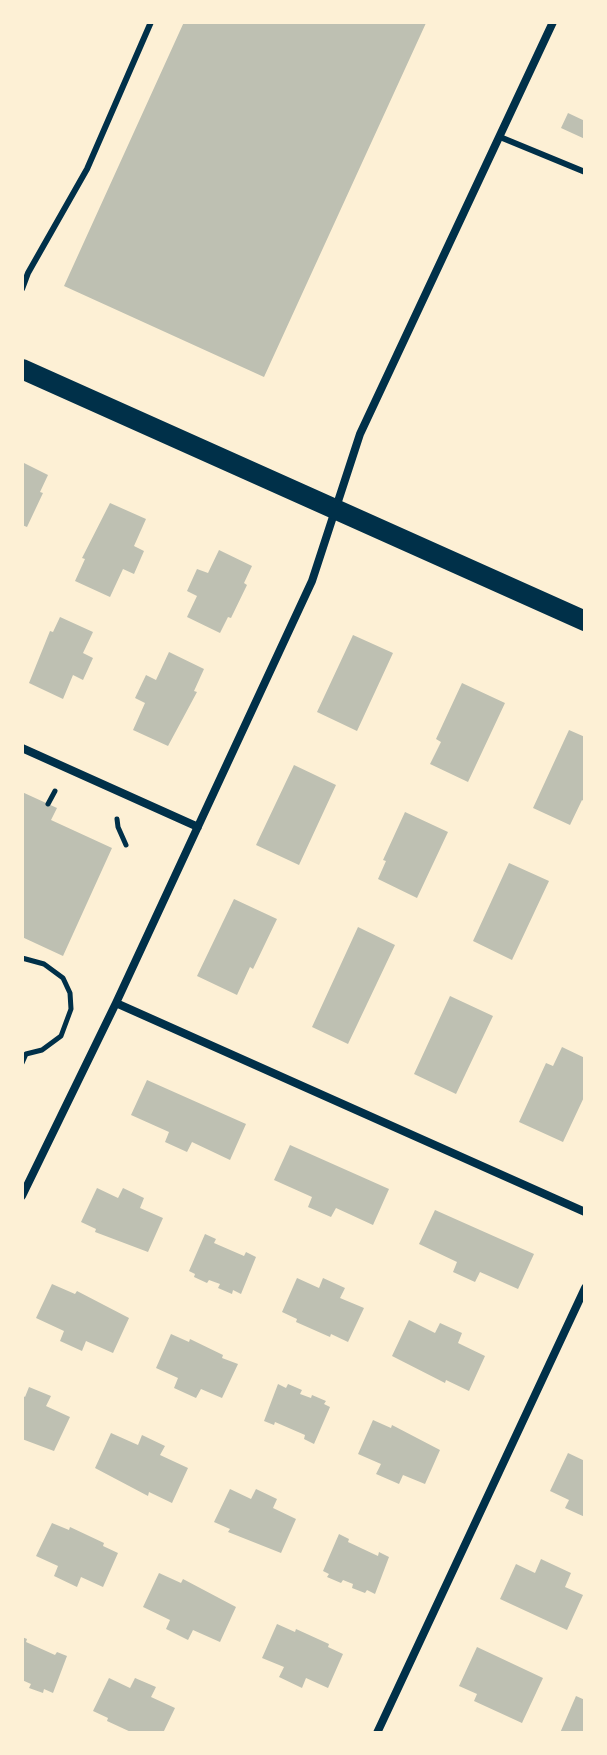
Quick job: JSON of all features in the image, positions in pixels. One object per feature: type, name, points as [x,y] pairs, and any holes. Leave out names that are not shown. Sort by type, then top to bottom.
[{"type":"main road","points":[[22,369],[585,621]]},
{"type":"street","points":[[22,1196],[116,1003],[312,581],[360,434],[553,22]]},
{"type":"street","points":[[22,748],[198,827]]},
{"type":"street","points":[[116,1003],[585,1212]]},
{"type":"street","points":[[377,1733],[585,1288]]},
{"type":"lane","points":[[22,289],[25,271],[87,169],[151,22]]},
{"type":"lane","points":[[500,137],[585,172]]},
{"type":"path","points":[[48,804],[55,791]]},
{"type":"path","points":[[117,819],[126,845]]},
{"type":"path","points":[[22,958],[44,964],[63,978],[71,1002],[70,1018],[52,1044],[24,1054],[22,1063]]},
{"type":"path","points":[[65,1027],[74,1031]]},
{"type":"building","points":[[184,22],[426,23],[264,377],[64,286]]},
{"type":"building","points":[[568,113],[585,121],[585,139],[561,128]]},
{"type":"building","points":[[22,462],[48,475],[27,527],[22,525]]},
{"type":"building","points":[[110,503],[146,519],[134,546],[144,551],[134,574],[123,569],[110,597],[75,581],[85,559],[82,558]]},
{"type":"building","points":[[219,550],[252,566],[244,583],[247,585],[220,633],[187,617],[197,596],[187,591],[197,569],[208,573]]},
{"type":"building","points":[[60,617],[93,632],[83,653],[93,658],[83,680],[73,675],[63,699],[29,683],[50,631],[53,632]]},
{"type":"building","points":[[353,635],[393,653],[357,731],[317,712]]},
{"type":"building","points":[[169,652],[204,669],[194,691],[197,692],[168,746],[133,730],[145,703],[135,698],[146,675],[156,680]]},
{"type":"building","points":[[462,683],[505,703],[468,782],[430,764],[441,742],[436,739]]},
{"type":"building","points":[[569,730],[585,737],[585,802],[582,800],[570,825],[533,808]]},
{"type":"building","points":[[294,765],[336,785],[299,865],[256,845]]},
{"type":"building","points":[[22,792],[57,808],[51,820],[112,848],[63,956],[22,937]]},
{"type":"building","points":[[405,812],[448,832],[417,898],[378,879],[386,861],[383,860]]},
{"type":"building","points":[[509,863],[549,881],[512,960],[473,941]]},
{"type":"building","points":[[234,899],[277,919],[237,995],[197,976]]},
{"type":"building","points":[[358,927],[395,945],[348,1044],[312,1027]]},
{"type":"building","points":[[450,996],[493,1016],[456,1094],[414,1074]]},
{"type":"building","points":[[562,1047],[585,1058],[585,1095],[563,1142],[519,1122],[546,1063],[553,1066]]},
{"type":"building","points":[[147,1080],[246,1124],[230,1160],[192,1142],[187,1152],[165,1142],[169,1132],[131,1115]]},
{"type":"building","points":[[290,1145],[389,1189],[373,1225],[336,1208],[331,1217],[308,1207],[312,1197],[274,1180]]},
{"type":"building","points":[[97,1188],[118,1198],[123,1188],[144,1198],[140,1208],[163,1218],[148,1252],[95,1232],[96,1229],[81,1222]]},
{"type":"building","points":[[435,1210],[534,1254],[518,1289],[480,1272],[475,1282],[453,1272],[457,1262],[419,1244]]},
{"type":"building","points":[[205,1234],[216,1239],[214,1243],[244,1256],[246,1252],[256,1257],[241,1294],[218,1288],[220,1284],[209,1280],[207,1283],[189,1271]]},
{"type":"building","points":[[297,1278],[319,1288],[323,1278],[345,1288],[340,1298],[364,1308],[348,1342],[296,1322],[297,1319],[282,1312]]},
{"type":"building","points":[[52,1284],[75,1294],[77,1291],[129,1318],[113,1353],[86,1341],[82,1351],[60,1341],[64,1331],[36,1318]]},
{"type":"building","points":[[409,1320],[435,1333],[440,1323],[462,1333],[458,1343],[485,1356],[469,1391],[446,1380],[445,1383],[392,1356]]},
{"type":"building","points":[[171,1334],[189,1342],[190,1339],[238,1364],[222,1398],[201,1389],[196,1398],[174,1388],[178,1378],[156,1368]]},
{"type":"building","points":[[278,1384],[286,1388],[288,1384],[302,1390],[300,1394],[326,1401],[324,1404],[330,1407],[314,1444],[304,1439],[305,1435],[275,1422],[274,1425],[264,1421]]},
{"type":"building","points":[[29,1387],[51,1396],[46,1406],[70,1417],[54,1451],[22,1439],[22,1395],[25,1397]]},
{"type":"building","points":[[373,1420],[391,1428],[392,1425],[440,1450],[425,1484],[403,1475],[399,1484],[376,1474],[381,1464],[358,1454]]},
{"type":"building","points":[[111,1433],[138,1445],[142,1435],[165,1446],[160,1455],[188,1468],[172,1503],[149,1492],[148,1496],[95,1468]]},
{"type":"building","points":[[568,1453],[585,1461],[585,1517],[565,1508],[569,1500],[550,1491]]},
{"type":"building","points":[[230,1489],[251,1499],[256,1489],[277,1499],[273,1508],[296,1519],[281,1553],[228,1532],[230,1529],[214,1522]]},
{"type":"building","points":[[52,1523],[69,1530],[70,1527],[118,1553],[103,1587],[81,1577],[77,1587],[54,1576],[58,1566],[36,1556]]},
{"type":"building","points":[[339,1534],[349,1539],[348,1542],[378,1556],[379,1552],[389,1557],[375,1594],[352,1588],[353,1584],[343,1580],[341,1583],[327,1577],[329,1574],[323,1571]]},
{"type":"building","points":[[541,1559],[571,1573],[565,1587],[583,1595],[567,1630],[500,1599],[516,1564],[535,1573]]},
{"type":"building","points":[[159,1573],[181,1583],[183,1579],[236,1607],[220,1642],[193,1630],[188,1640],[166,1629],[170,1620],[143,1607]]},
{"type":"building","points":[[277,1624],[329,1644],[328,1647],[343,1654],[328,1688],[306,1678],[302,1688],[279,1677],[284,1667],[262,1658]]},
{"type":"building","points":[[22,1637],[27,1639],[26,1642],[55,1655],[57,1652],[67,1656],[53,1693],[29,1688],[31,1684],[22,1680]]},
{"type":"building","points":[[477,1647],[543,1678],[522,1723],[474,1701],[477,1694],[459,1686]]},
{"type":"building","points":[[109,1678],[130,1688],[135,1678],[156,1687],[151,1697],[175,1708],[163,1733],[133,1733],[93,1711]]},
{"type":"building","points":[[576,1696],[585,1700],[585,1733],[560,1733]]}]
